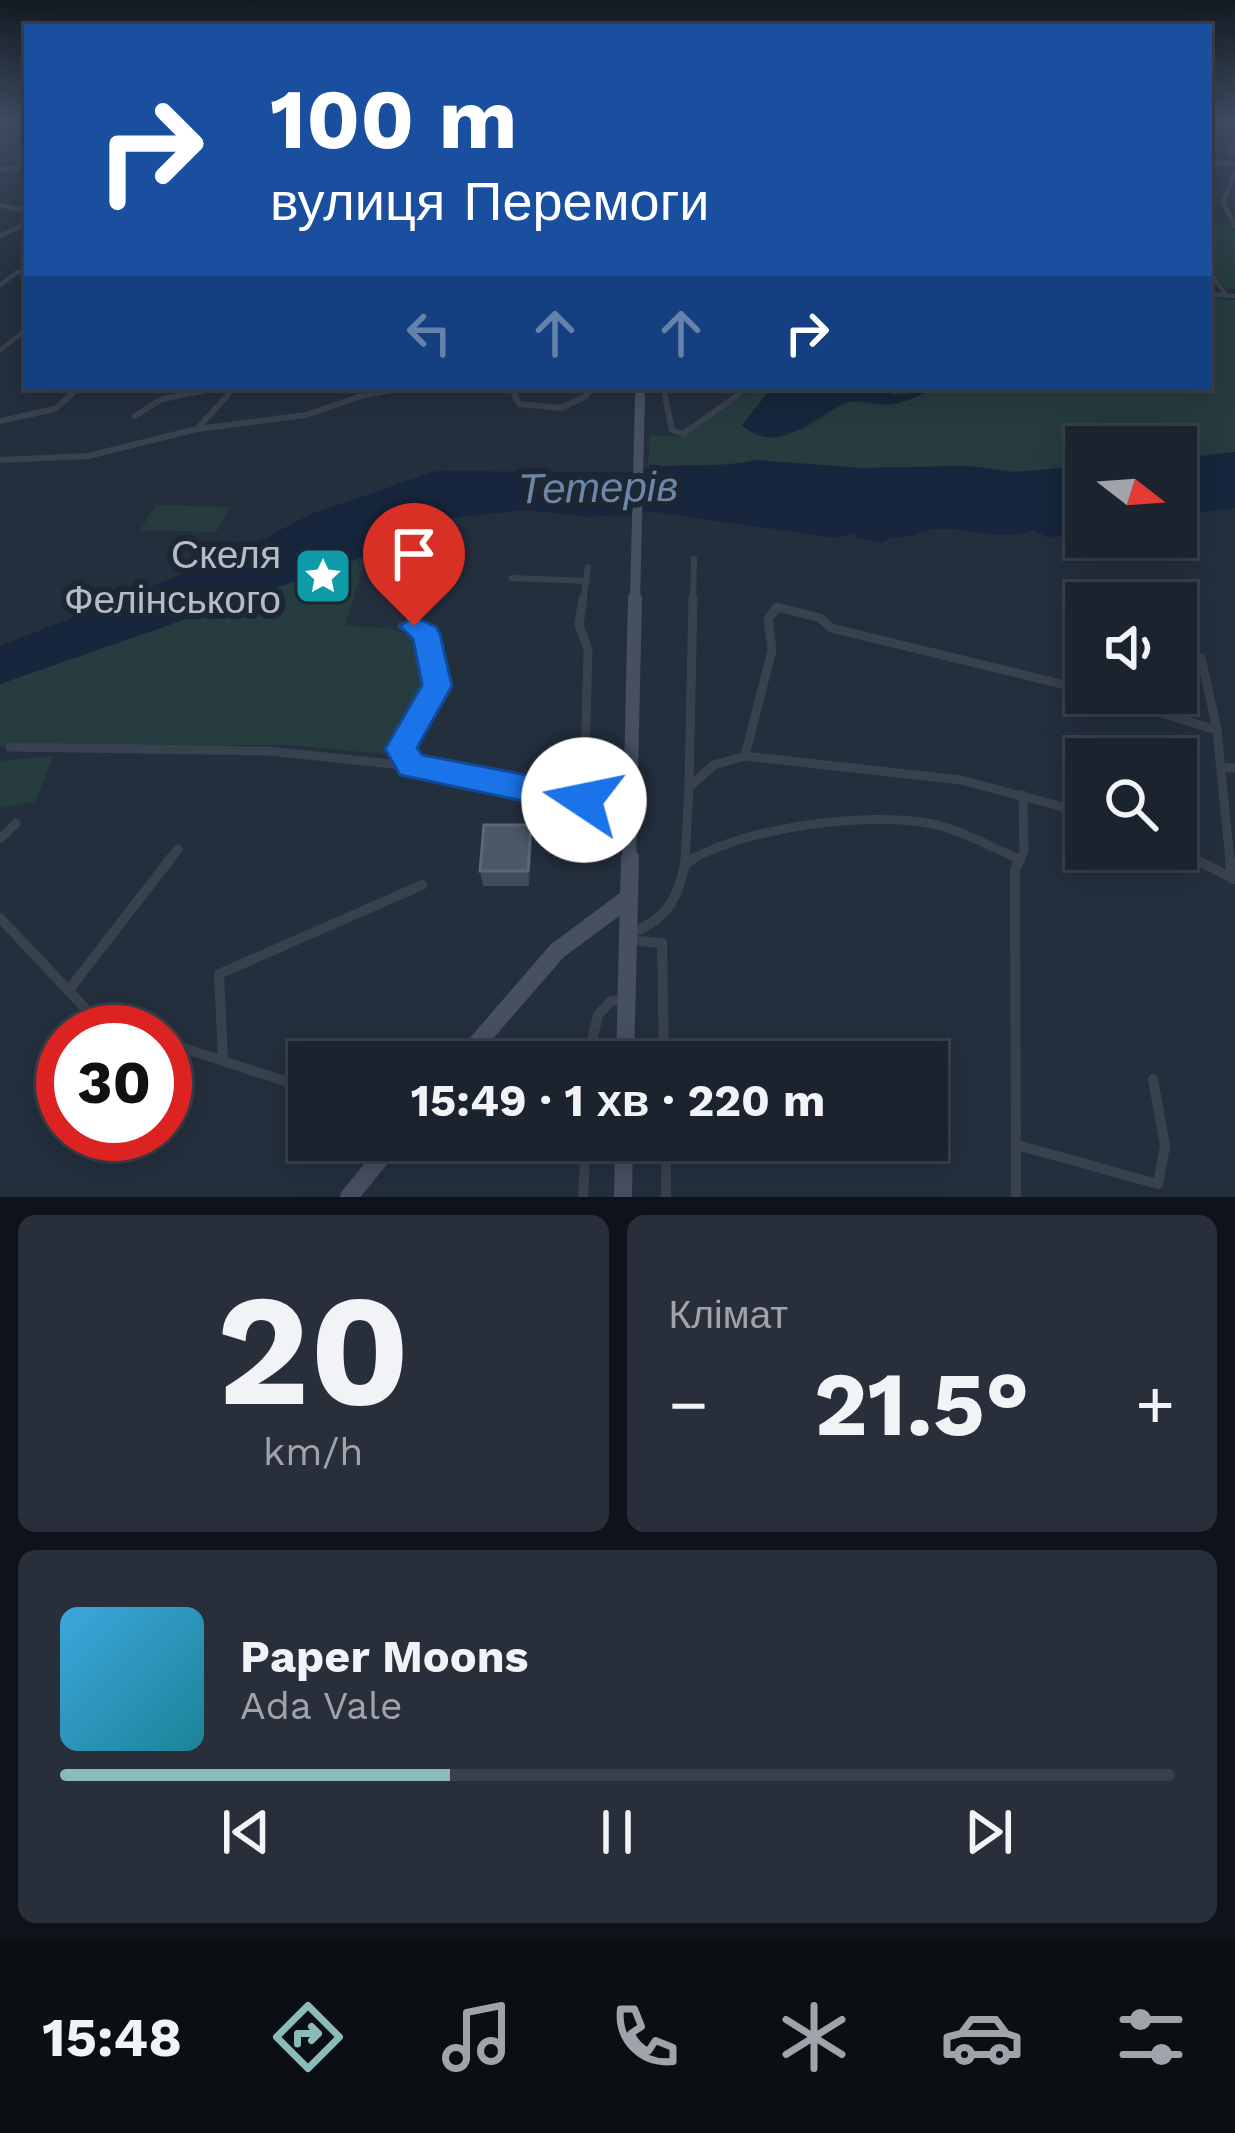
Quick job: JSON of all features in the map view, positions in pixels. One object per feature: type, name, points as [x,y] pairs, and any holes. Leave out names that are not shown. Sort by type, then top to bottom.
[{"type":"main road","points":[[625,1041],[640,390]]},
{"type":"main road","points":[[479,1041],[564,942],[594,916],[627,899]]},
{"type":"main road","points":[[349,1197],[378,1161]]},
{"type":"main road","points":[[623,1197],[624,1161]]},
{"type":"street","points":[[1223,208],[1232,177]]},
{"type":"street","points":[[1223,208],[1235,206]]},
{"type":"street","points":[[1223,208],[1235,226]]},
{"type":"street","points":[[1212,275],[1226,296]]},
{"type":"street","points":[[1212,294],[1235,296]]},
{"type":"street","points":[[0,350],[24,331]]},
{"type":"street","points":[[0,421],[55,409],[77,390]]},
{"type":"street","points":[[135,416],[162,399],[194,390]]},
{"type":"street","points":[[203,390],[228,395]]},
{"type":"street","points":[[197,429],[233,390]]},
{"type":"street","points":[[0,460],[88,456],[197,429],[306,415],[379,390]]},
{"type":"street","points":[[512,390],[519,404],[550,412],[579,403],[594,390]]},
{"type":"street","points":[[664,390],[672,430],[683,434],[746,390]]},
{"type":"street","points":[[626,937],[651,931],[666,918],[687,863],[694,559]]},
{"type":"street","points":[[584,800],[588,650],[579,625],[588,567]]},
{"type":"street","points":[[512,578],[587,580]]},
{"type":"street","points":[[745,756],[772,650],[767,619],[777,607],[820,618],[831,628],[982,661],[1065,685]]},
{"type":"street","points":[[402,626],[426,634],[437,686],[400,749],[411,766]]},
{"type":"street","points":[[1201,658],[1217,730],[1234,878]]},
{"type":"street","points":[[1165,714],[1217,730]]},
{"type":"street","points":[[10,747],[269,751],[411,766],[630,809]]},
{"type":"street","points":[[689,787],[709,766],[745,756],[841,764],[1023,794],[1065,807]]},
{"type":"street","points":[[1221,767],[1235,768]]},
{"type":"street","points":[[1016,1197],[1015,869],[1024,852],[1023,794]]},
{"type":"street","points":[[687,863],[695,855],[740,841],[850,819],[887,818],[933,824],[1019,859]]},
{"type":"street","points":[[0,839],[16,823]]},
{"type":"street","points":[[68,991],[178,849]]},
{"type":"street","points":[[1197,860],[1234,878]]},
{"type":"street","points":[[224,1060],[219,974],[422,885]]},
{"type":"street","points":[[0,919],[82,1005]]},
{"type":"street","points":[[626,937],[662,943],[664,1041]]},
{"type":"street","points":[[592,1041],[598,1016],[610,1001],[626,1000]]},
{"type":"street","points":[[192,1050],[288,1083]]},
{"type":"street","points":[[1017,1144],[1158,1184],[1165,1172],[1153,1078]]},
{"type":"street","points":[[583,1197],[585,1161]]},
{"type":"street","points":[[665,1161],[666,1197]]},
{"type":"green space","points":[[1212,222],[1231,223],[1235,230],[1235,289],[1226,289],[1212,269]]},
{"type":"green space","points":[[1212,298],[1235,300],[1235,452],[1197,457],[1197,426],[1065,426],[1065,468],[1014,472],[968,466],[861,468],[756,460],[727,467],[648,466],[650,435],[684,437],[752,390],[771,390],[761,403],[802,430],[848,401],[887,405],[930,390],[1212,390]]},
{"type":"green space","points":[[156,505],[230,507],[216,532],[140,530]]},
{"type":"green space","points":[[366,556],[345,626],[406,634],[421,651],[431,687],[384,754],[286,745],[0,746],[0,684]]},
{"type":"green space","points":[[53,756],[35,802],[0,808],[0,761]]},
{"type":"water","points":[[770,390],[885,390],[895,396],[909,390],[931,390],[893,404],[851,401],[782,436],[756,434],[742,425]]},
{"type":"water","points":[[1235,452],[1235,508],[1197,513],[1197,457]]},
{"type":"water","name":"Тетерів","points":[[756,460],[861,468],[968,466],[1014,472],[1065,468],[1065,536],[1047,537],[1033,530],[996,535],[937,529],[891,537],[883,543],[857,538],[855,533],[836,538],[655,512],[590,517],[526,510],[432,520],[366,556],[0,684],[0,646],[246,549],[308,515],[436,471],[627,472]]},
{"type":"building","points":[[484,825],[531,825],[528,871],[480,871]]},
{"type":"place","name":"Скеля Фелінського","points":[[323,576]]},
{"type":"route","points":[[414,626],[426,634],[437,686],[400,749],[411,766],[584,800]]}]
